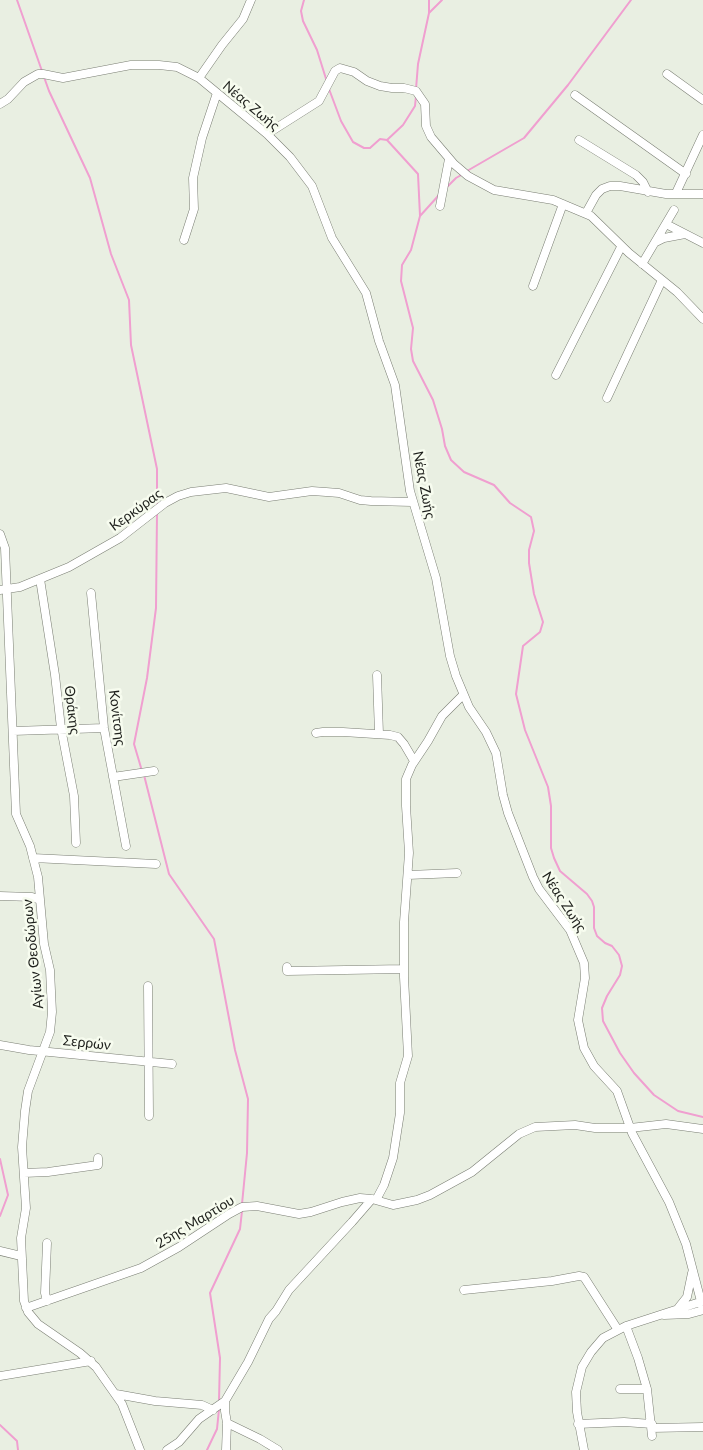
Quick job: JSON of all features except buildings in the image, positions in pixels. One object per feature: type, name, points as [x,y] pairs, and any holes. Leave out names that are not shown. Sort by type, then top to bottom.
[{"type":"street","points":[[200,78],[222,45],[243,19],[252,0]]},
{"type":"street","name":"Νέας Ζωής","points":[[0,104],[8,99],[24,82],[38,74],[63,78],[140,65],[177,67],[200,78],[267,134],[290,157],[312,186],[332,238],[366,293],[376,332],[396,392],[412,502],[436,578],[450,656],[463,695],[494,747],[508,812],[533,877],[539,890],[567,926],[580,952],[585,972],[578,1020],[582,1042],[594,1066],[617,1091],[630,1128],[669,1202],[686,1244],[702,1305]]},
{"type":"street","points":[[267,134],[316,103],[335,71],[343,68],[380,86],[416,91],[425,104],[428,132],[434,143],[468,176],[489,188],[507,193],[542,198],[586,213],[603,226],[621,246],[677,292],[703,319]]},
{"type":"street","points":[[667,74],[703,100]]},
{"type":"street","points":[[184,240],[194,209],[193,185],[195,170],[204,131],[217,94]]},
{"type":"street","points":[[574,95],[686,174]]},
{"type":"street","points":[[676,193],[703,135]]},
{"type":"street","points":[[579,140],[636,175],[643,182],[648,192]]},
{"type":"street","points":[[440,206],[449,159]]},
{"type":"street","points":[[586,213],[596,195],[602,189],[610,186],[626,187],[648,192],[703,194]]},
{"type":"street","points":[[533,286],[563,204]]},
{"type":"street","points":[[642,264],[674,210]]},
{"type":"street","points":[[666,224],[703,243]]},
{"type":"street","points":[[656,242],[664,238],[685,234]]},
{"type":"street","points":[[556,376],[621,246]]},
{"type":"street","points":[[607,398],[662,280]]},
{"type":"street","name":"Κερκύρας","points":[[3,589],[20,587],[53,575],[120,538],[165,503],[191,492],[211,488],[226,488],[270,497],[312,491],[338,493],[360,500],[412,502]]},
{"type":"street","name":"Αγίων Θεοδώρων","points":[[0,534],[13,731],[16,814],[28,839],[38,877],[44,944],[50,970],[52,1012],[50,1032],[26,1101],[22,1147],[26,1208],[21,1238],[23,1294],[26,1308]]},
{"type":"street","name":"Θράκης","points":[[40,580],[55,675],[61,728],[76,810],[76,843]]},
{"type":"street","name":"Κονίτσης","points":[[91,592],[104,728],[126,846]]},
{"type":"street","points":[[377,676],[379,734]]},
{"type":"street","points":[[167,1450],[178,1442],[199,1419],[225,1401],[248,1362],[268,1319],[276,1311],[289,1290],[374,1199],[384,1185],[392,1158],[400,1113],[400,1083],[408,1056],[404,922],[408,875],[406,789],[408,772],[442,716],[463,695]]},
{"type":"street","points":[[13,731],[104,728]]},
{"type":"street","points":[[316,734],[323,732],[379,734],[398,737],[414,761]]},
{"type":"street","points":[[113,777],[154,770]]},
{"type":"street","points":[[33,858],[156,864]]},
{"type":"street","points":[[408,875],[457,873]]},
{"type":"street","points":[[0,896],[40,900]]},
{"type":"street","points":[[286,967],[287,971],[404,968]]},
{"type":"street","points":[[148,986],[149,1116]]},
{"type":"street","name":"Σερρών","points":[[0,1045],[43,1052],[172,1064]]},
{"type":"street","name":"25ης Μαρτίου","points":[[26,1308],[151,1263],[242,1207],[257,1206],[299,1214],[352,1199],[374,1199],[401,1204],[430,1195],[472,1172],[504,1145],[528,1129],[535,1127],[575,1125],[595,1128],[630,1128],[666,1124],[703,1129]]},
{"type":"street","points":[[24,1173],[52,1172],[98,1165],[98,1158]]},
{"type":"street","points":[[52,1172],[52,1182]]},
{"type":"street","points":[[47,1243],[45,1293],[47,1301]]},
{"type":"street","points":[[0,1251],[21,1256]]},
{"type":"street","points":[[584,1450],[578,1424],[576,1392],[582,1367],[596,1345],[618,1330],[660,1316],[678,1307],[687,1298],[692,1268]]},
{"type":"street","points":[[464,1290],[552,1281],[579,1276],[584,1277],[618,1330]]},
{"type":"street","points":[[678,1307],[702,1305]]},
{"type":"street","points":[[660,1316],[689,1314],[702,1305]]},
{"type":"street","points":[[26,1308],[38,1324],[91,1361],[116,1394],[126,1411],[140,1450]]},
{"type":"street","points":[[626,1326],[647,1389],[652,1429]]},
{"type":"street","points":[[0,1376],[91,1361]]},
{"type":"street","points":[[620,1390],[647,1389]]},
{"type":"street","points":[[116,1394],[155,1401],[202,1405],[213,1410]]},
{"type":"street","points":[[225,1401],[227,1423],[226,1450]]},
{"type":"street","points":[[578,1424],[624,1422],[652,1429],[703,1427]]},
{"type":"street","points":[[227,1423],[278,1450]]},
{"type":"waterway","points":[[17,0],[42,71]]},
{"type":"waterway","points":[[304,0],[301,11],[303,21],[317,50],[327,82]]},
{"type":"waterway","points":[[416,89],[418,64],[429,13],[429,0]]},
{"type":"waterway","points":[[429,13],[442,0]]},
{"type":"waterway","points":[[467,171],[524,138],[568,85],[631,0]]},
{"type":"waterway","points":[[44,77],[90,178],[111,254],[129,300],[131,345],[157,469],[157,506]]},
{"type":"waterway","points":[[329,89],[341,121],[353,142],[364,148],[370,148],[380,139],[387,140],[418,174],[420,216],[411,250],[402,265],[401,281],[413,328],[411,349],[413,361],[433,400],[445,446],[451,460],[464,472],[494,485],[510,503],[531,517],[534,531],[529,550],[529,563],[534,594],[543,622],[540,632],[523,646],[516,694],[525,730],[548,787],[551,806],[551,848],[554,858],[560,871],[587,894],[592,901],[594,907],[594,928],[597,936],[612,946],[619,955],[622,966],[620,975],[602,1008],[603,1021],[620,1053],[634,1073],[654,1095],[678,1111],[703,1117]]},
{"type":"waterway","points":[[387,140],[403,125],[415,106],[416,96]]},
{"type":"waterway","points":[[446,188],[463,174]]},
{"type":"waterway","points":[[420,216],[439,195]]},
{"type":"waterway","points":[[142,771],[134,744],[147,678],[156,608],[157,513]]},
{"type":"waterway","points":[[144,775],[169,874],[214,939],[235,1050],[248,1099],[247,1153],[242,1204]]},
{"type":"waterway","points":[[0,1159],[8,1195],[0,1216]]},
{"type":"waterway","points":[[219,1401],[220,1358],[210,1293],[240,1229],[242,1211]]},
{"type":"waterway","points":[[207,1450],[217,1429],[219,1409]]},
{"type":"waterway","points":[[0,1425],[17,1441],[18,1450]]}]
